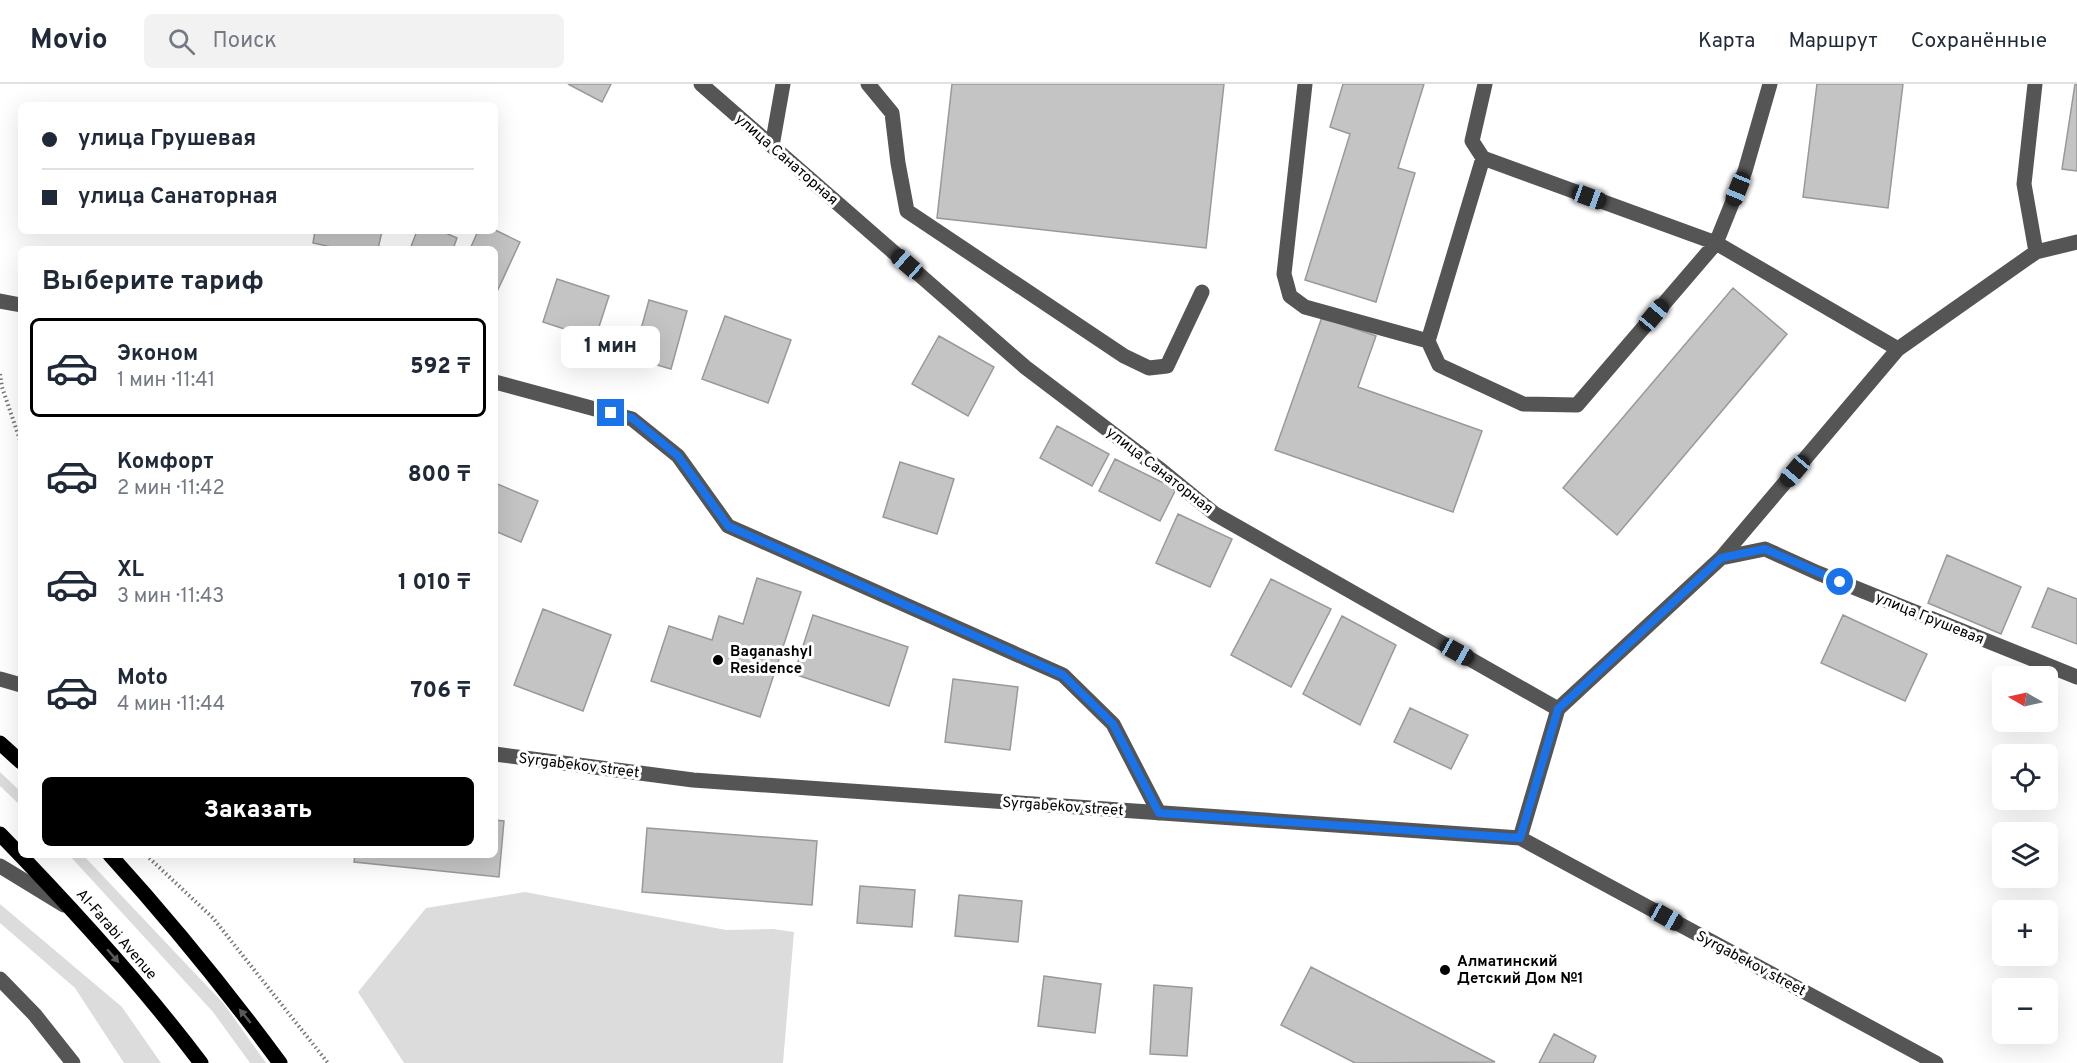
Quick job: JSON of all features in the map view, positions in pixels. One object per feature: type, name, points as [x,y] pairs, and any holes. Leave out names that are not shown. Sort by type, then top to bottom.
[{"type":"main road","points":[[0,743],[18,759]]},
{"type":"main road","name":"Al-Farabi Avenue","points":[[0,834],[18,853]]},
{"type":"main road","name":"Al-Farabi Avenue","points":[[23,858],[75,912],[201,1063]]},
{"type":"main road","points":[[113,858],[159,909],[280,1063]]},
{"type":"street","name":"улица Санаторная","points":[[701,84],[1025,367],[1215,514],[1558,709]]},
{"type":"street","points":[[772,146],[783,84]]},
{"type":"street","points":[[868,84],[892,113],[907,211],[1124,356],[1149,368],[1167,366],[1202,292]]},
{"type":"street","points":[[1305,84],[1284,274],[1290,296],[1305,307],[1428,341]]},
{"type":"street","points":[[1485,84],[1472,141],[1483,158],[1716,243],[1898,349]]},
{"type":"street","points":[[1483,158],[1428,341],[1439,365],[1522,404],[1577,405],[1716,243],[1745,171],[1770,84]]},
{"type":"street","points":[[2035,84],[2024,184],[2036,252]]},
{"type":"street","points":[[1520,838],[1558,709],[1721,558],[1898,349],[2036,252],[2077,242]]},
{"type":"street","points":[[0,301],[18,304]]},
{"type":"street","points":[[498,383],[632,418],[678,456],[728,526],[1063,675],[1113,724],[1159,813]]},
{"type":"street","name":"улица Грушевая","points":[[1721,558],[1765,549],[1818,573],[2077,677]]},
{"type":"street","points":[[0,679],[18,684]]},
{"type":"street","name":"Syrgabekov street","points":[[498,754],[693,780],[1520,838],[1936,1063]]},
{"type":"street","points":[[0,866],[75,912]]},
{"type":"street","points":[[0,979],[35,1015],[73,1063]]},
{"type":"path","points":[[0,374],[2,387],[18,434]]},
{"type":"path","points":[[149,858],[213,918],[328,1063]]},
{"type":"shaded area","points":[[0,772],[18,789],[18,803],[0,786]]},
{"type":"shaded area","points":[[72,858],[86,858],[224,1004],[266,1063],[250,1063],[213,1012]]},
{"type":"shaded area","points":[[525,892],[726,930],[773,929],[794,932],[783,1063],[404,1063],[358,992],[426,908]]},
{"type":"shaded area","points":[[0,904],[122,1007],[161,1063],[124,1063],[75,988],[0,923]]},
{"type":"building","points":[[568,84],[611,84],[602,102]]},
{"type":"building","points":[[952,84],[1224,84],[1206,248],[937,218]]},
{"type":"building","points":[[1343,84],[1424,84],[1398,168],[1415,173],[1376,302],[1305,280],[1350,134],[1330,127]]},
{"type":"building","points":[[1817,84],[1903,84],[1888,208],[1803,197]]},
{"type":"building","points":[[2075,84],[2077,84],[2077,171],[2062,169]]},
{"type":"building","points":[[498,231],[520,242],[498,290],[498,246],[471,246],[477,234],[498,234]]},
{"type":"building","points":[[314,234],[381,234],[379,246],[326,246],[313,243]]},
{"type":"building","points":[[416,234],[448,234],[457,238],[454,246],[411,246]]},
{"type":"building","points":[[557,279],[609,296],[595,339],[543,322]]},
{"type":"building","points":[[1733,288],[1787,334],[1617,535],[1563,488]]},
{"type":"building","points":[[649,300],[687,311],[671,369],[633,358]]},
{"type":"building","points":[[725,316],[791,340],[768,403],[702,379]]},
{"type":"building","points":[[1322,317],[1376,336],[1358,387],[1482,431],[1453,512],[1275,450]]},
{"type":"building","points":[[939,336],[994,367],[968,416],[912,384]]},
{"type":"building","points":[[1057,426],[1109,454],[1092,486],[1040,458]]},
{"type":"building","points":[[1115,459],[1176,489],[1160,521],[1099,491]]},
{"type":"building","points":[[900,462],[954,479],[937,534],[883,517]]},
{"type":"building","points":[[498,484],[538,501],[521,542],[498,532]]},
{"type":"building","points":[[1178,514],[1232,539],[1210,587],[1156,563]]},
{"type":"building","points":[[1947,555],[2021,587],[2001,634],[1928,603]]},
{"type":"building","name":"Baganashyl Residence","points":[[757,578],[801,592],[760,717],[651,681],[669,626],[712,640],[719,616],[743,624]]},
{"type":"building","points":[[1271,579],[1331,609],[1291,687],[1231,655]]},
{"type":"building","points":[[2048,588],[2077,599],[2077,644],[2032,627]]},
{"type":"building","points":[[543,609],[611,635],[583,711],[514,685]]},
{"type":"building","points":[[813,615],[908,647],[889,706],[794,674]]},
{"type":"building","points":[[1843,615],[1927,654],[1905,701],[1821,663]]},
{"type":"building","points":[[1342,616],[1396,645],[1360,725],[1303,694]]},
{"type":"building","points":[[953,679],[1018,687],[1010,750],[945,742]]},
{"type":"building","points":[[1410,708],[1468,735],[1451,769],[1394,742]]},
{"type":"building","points":[[498,820],[504,821],[499,877],[354,862],[355,858],[498,858]]},
{"type":"building","points":[[647,828],[817,841],[812,905],[642,892]]},
{"type":"building","points":[[860,886],[915,890],[912,927],[857,923]]},
{"type":"building","points":[[959,895],[1022,901],[1018,942],[955,936]]},
{"type":"building","points":[[1311,967],[1495,1062],[1355,1063],[1281,1025]]},
{"type":"building","points":[[1044,976],[1101,984],[1095,1033],[1038,1026]]},
{"type":"building","points":[[1154,985],[1192,988],[1187,1056],[1150,1054]]},
{"type":"building","points":[[1554,1034],[1596,1056],[1593,1063],[1539,1063]]},
{"type":"place","name":"Baganashyl Residence","points":[[718,660]]},
{"type":"place","name":"Алматинский Детский Дом №1","points":[[1445,970]]},
{"type":"route","points":[[611,413],[632,418],[678,456],[728,526],[1063,675],[1113,724],[1159,813],[1520,838],[1558,709],[1721,558],[1765,549],[1840,582]]}]
